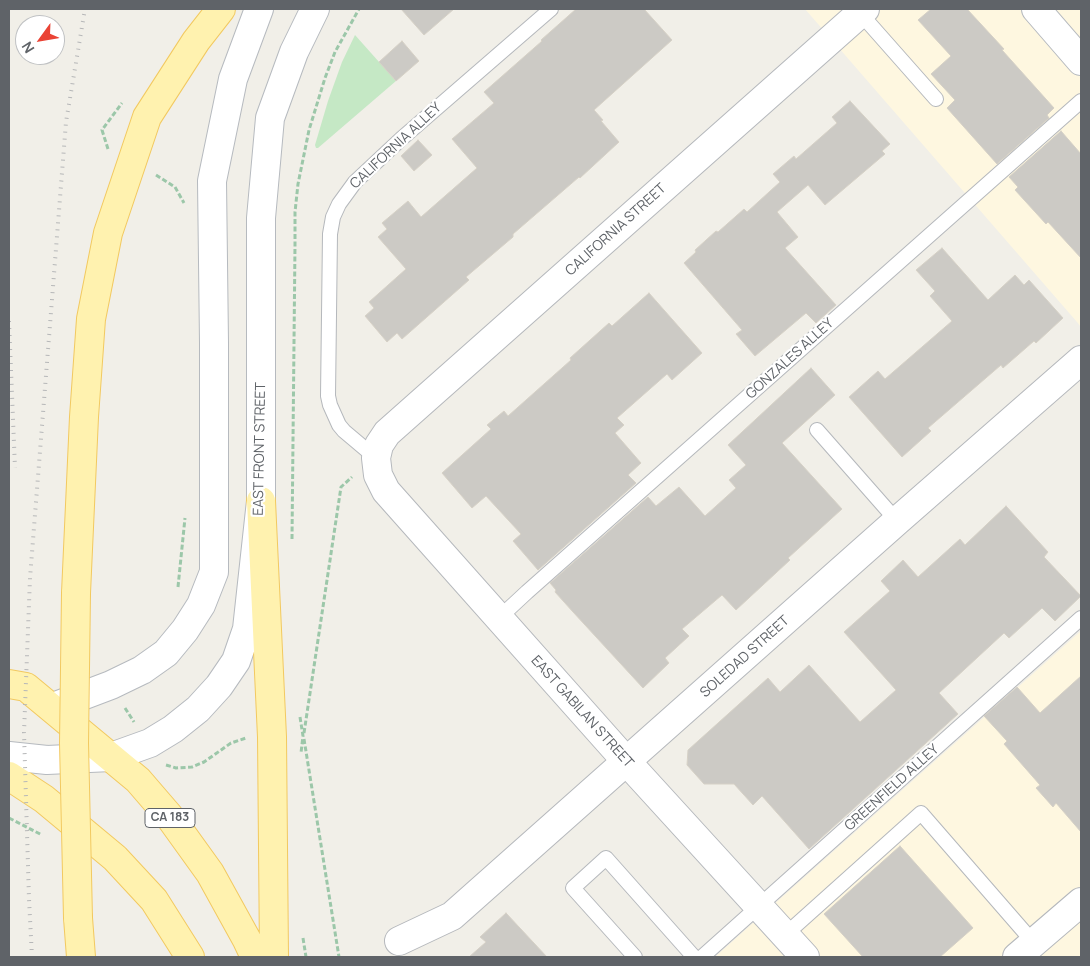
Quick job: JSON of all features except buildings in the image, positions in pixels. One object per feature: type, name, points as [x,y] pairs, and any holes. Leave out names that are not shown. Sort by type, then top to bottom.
[{"type":"main road","points":[[81,957],[78,918],[74,743],[76,593],[84,417],[91,319],[108,233],[147,117],[196,41],[221,9]]},
{"type":"main road","points":[[261,501],[272,737],[274,957]]},
{"type":"main road","name":"CA 183","points":[[9,684],[26,687],[138,780],[169,816],[210,873],[255,957]]},
{"type":"main road","points":[[9,776],[44,798],[116,858],[154,900],[190,957]]},
{"type":"street","points":[[51,708],[111,685],[142,670],[166,653],[185,630],[201,605],[214,572],[212,181],[233,80],[259,9]]},
{"type":"street","name":"EAST FRONT STREET","points":[[9,756],[47,760],[111,757],[150,743],[173,729],[198,709],[219,686],[236,661],[247,629],[261,501],[261,218],[270,118],[294,52],[315,9]]},
{"type":"street","points":[[1036,9],[1081,60]]},
{"type":"street","name":"CALIFORNIA STREET","points":[[376,458],[379,444],[387,433],[862,11]]},
{"type":"street","name":"SOLEDAD STREET","points":[[399,941],[452,916],[897,520],[1078,369]]},
{"type":"street","name":"EAST GABILAN STREET","points":[[376,458],[378,475],[386,491],[627,762],[805,957]]},
{"type":"street","points":[[1026,950],[1081,902]]},
{"type":"lane","name":"CALIFORNIA ALLEY","points":[[376,458],[339,426],[328,396],[329,241],[336,211],[346,194],[366,170],[551,9]]},
{"type":"lane","points":[[862,11],[936,99]]},
{"type":"lane","name":"GONZALES ALLEY","points":[[499,618],[1081,101]]},
{"type":"lane","points":[[817,430],[897,520]]},
{"type":"lane","name":"GREENFIELD ALLEY","points":[[702,957],[1081,618]]},
{"type":"lane","points":[[785,935],[921,813],[1026,950]]},
{"type":"lane","points":[[635,957],[573,888],[606,858],[694,957]]},
{"type":"path","points":[[292,547],[294,245],[298,184],[309,130],[325,78],[336,52],[359,9]]},
{"type":"path","points":[[303,736],[341,488],[376,458]]},
{"type":"path","points":[[177,592],[185,513]]},
{"type":"path","points":[[123,705],[135,723]]},
{"type":"path","points":[[299,710],[340,957]]},
{"type":"path","points":[[165,765],[176,768],[192,767],[204,762],[231,743],[248,737]]},
{"type":"shaded area","points":[[805,9],[1081,9],[1081,327],[1077,322]]},
{"type":"shaded area","points":[[1081,631],[1081,957],[715,957],[799,882]]},
{"type":"green space","points":[[355,35],[396,81],[316,148],[315,145],[328,101],[342,62]]},
{"type":"railway","points":[[32,957],[24,733],[30,578],[66,122],[85,9]]},
{"type":"railway","points":[[9,321],[15,468]]}]
